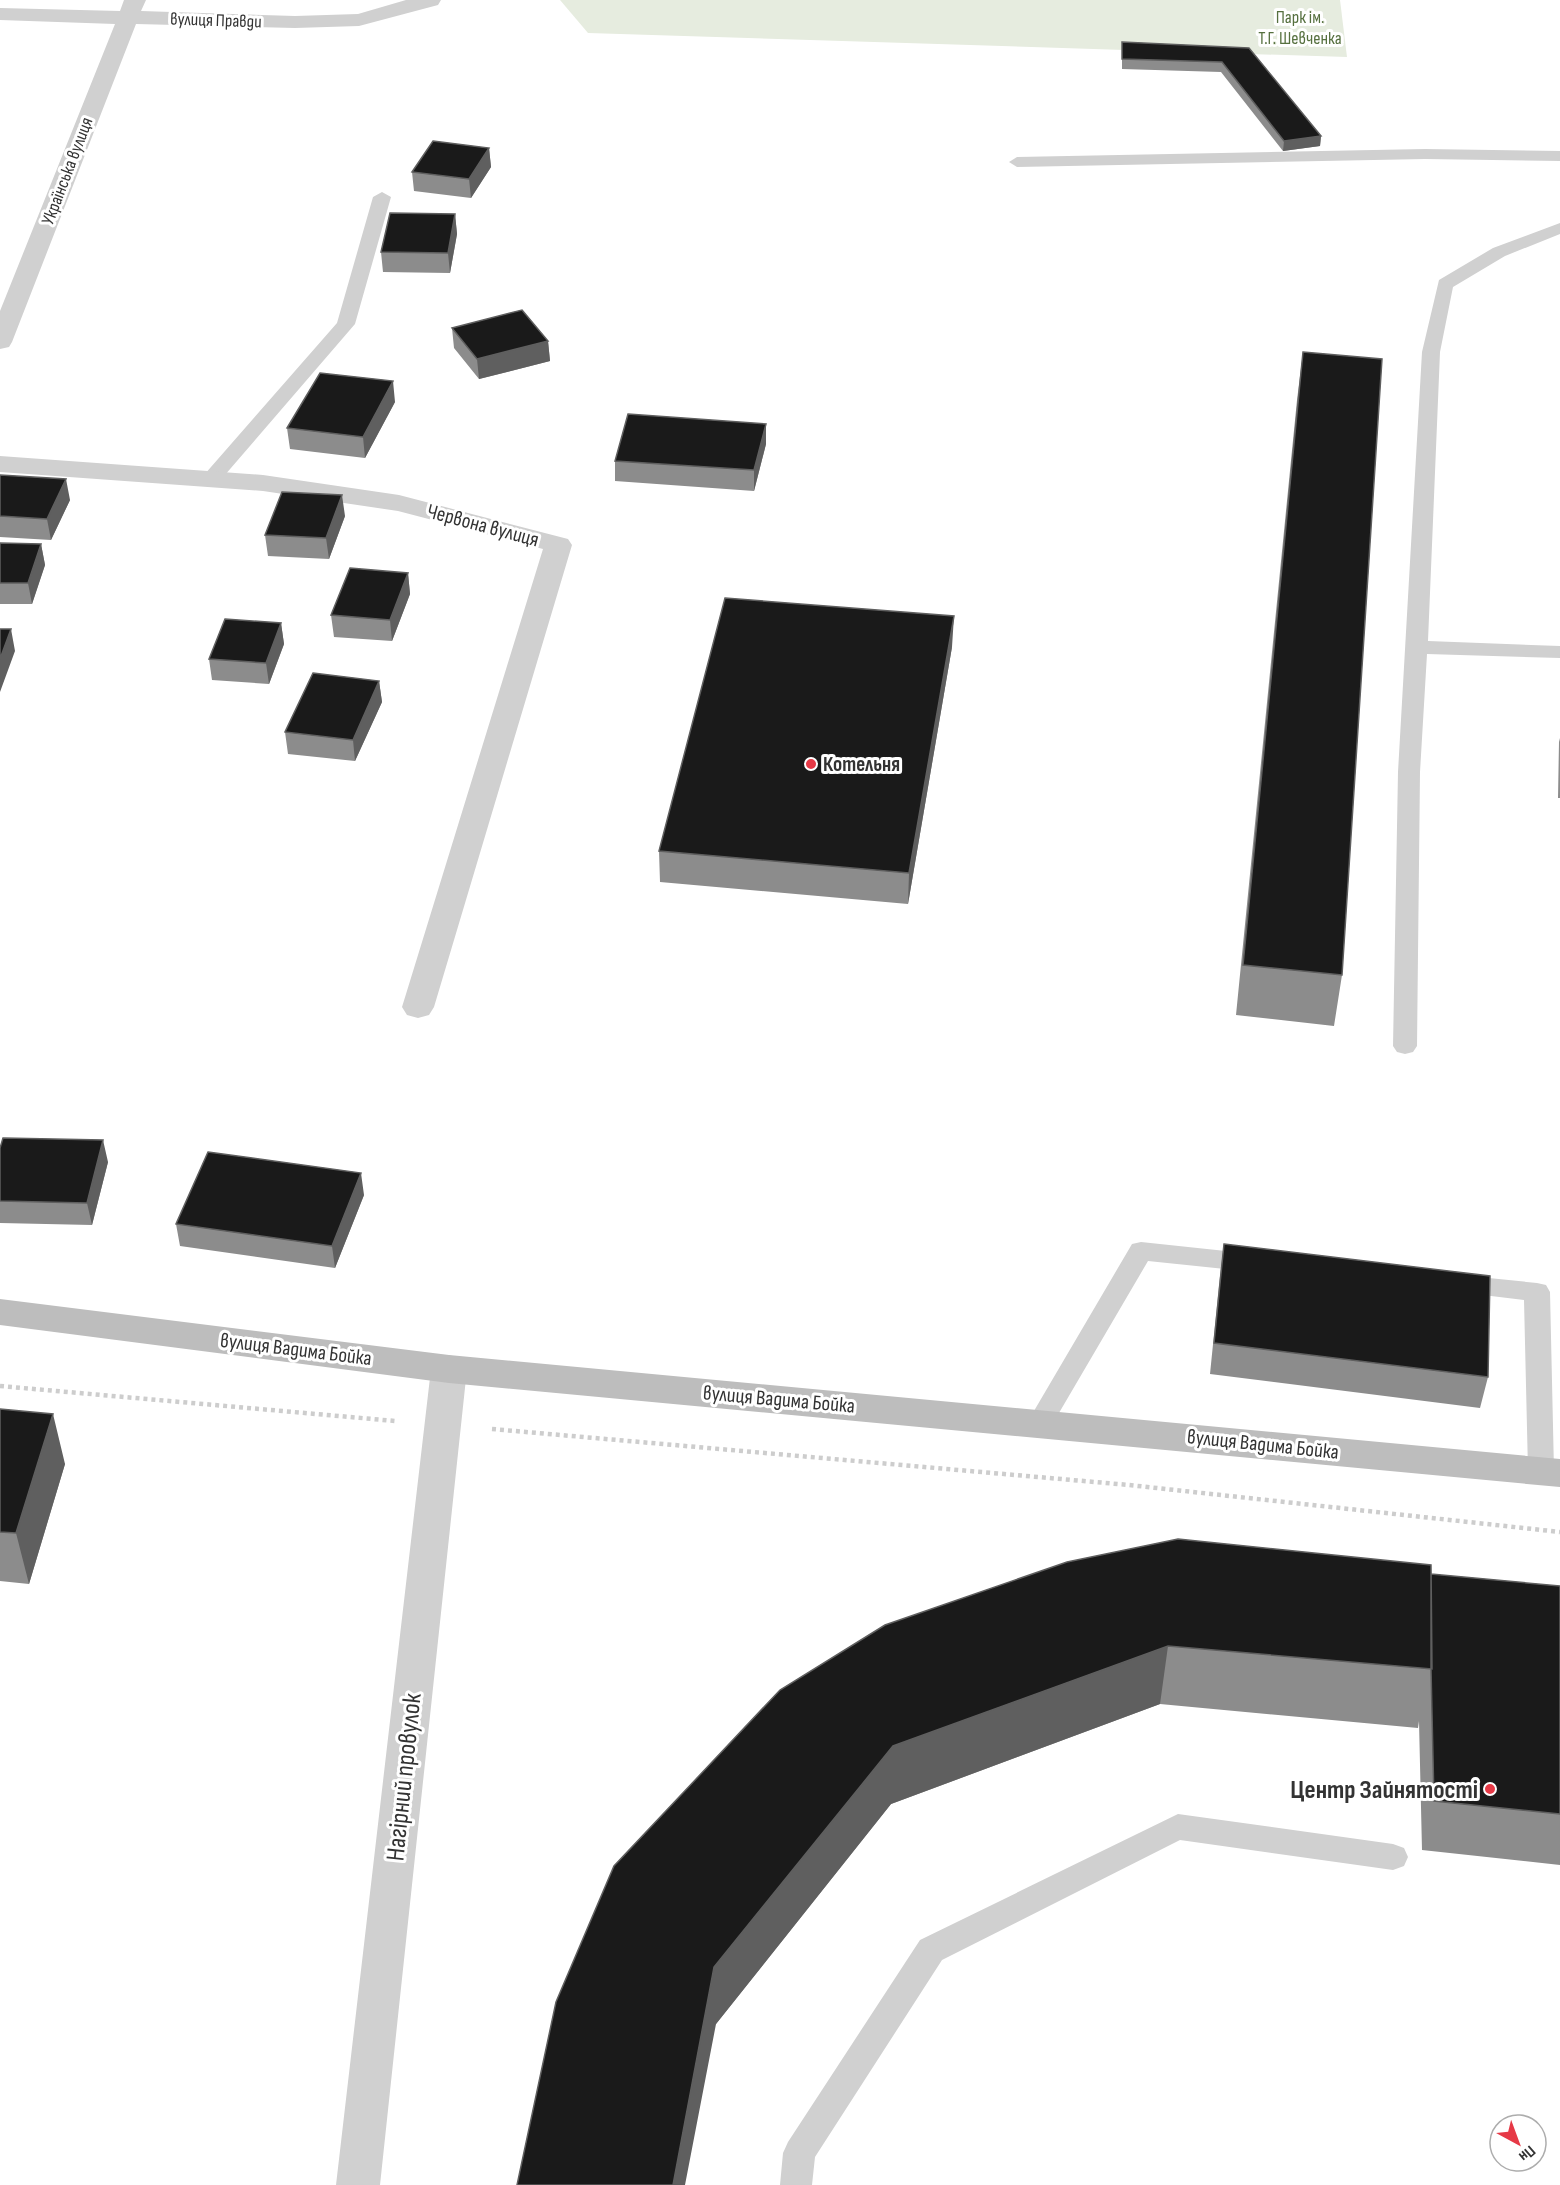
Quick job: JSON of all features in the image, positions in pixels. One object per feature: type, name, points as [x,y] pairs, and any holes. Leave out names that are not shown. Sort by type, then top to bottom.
[{"type":"street","name":"вулиця Правди","points":[[0,14],[132,8],[204,21],[359,20],[430,0]]},
{"type":"street","name":"Українська вулиця","points":[[0,342],[132,8]]},
{"type":"street","name":"Червона вулиця","points":[[0,464],[263,483],[399,503],[558,545],[418,1007]]},
{"type":"street","name":"вулиця Вадима Бойка","points":[[0,1312],[448,1369],[1040,1422],[1551,1472]]},
{"type":"street","name":"Нагірний провулок","points":[[358,2185],[448,1369]]},
{"type":"lane","points":[[1017,162],[1425,154],[1560,156]]},
{"type":"lane","points":[[211,479],[346,324],[382,197]]},
{"type":"lane","points":[[1405,1046],[1409,772],[1431,352],[1445,284],[1499,252],[1560,228]]},
{"type":"lane","points":[[1417,647],[1560,652]]},
{"type":"lane","points":[[1040,1422],[1141,1251],[1281,1265]]},
{"type":"lane","points":[[1432,1281],[1537,1292],[1551,1472]]},
{"type":"lane","points":[[796,2185],[799,2153],[931,1950],[1178,1827],[1393,1857]]},
{"type":"path","points":[[0,1386],[1129,1485],[1560,1532]]},
{"type":"green space","name":"Парк ім. Т.Г. Шевченка","points":[[560,0],[1340,0],[1347,57],[588,33]]},
{"type":"building","points":[[1122,42],[1249,48],[1321,136],[1284,141],[1222,62],[1122,59]]},
{"type":"building","points":[[433,141],[489,148],[469,179],[412,172]]},
{"type":"building","points":[[390,213],[455,214],[448,253],[381,252]]},
{"type":"building","points":[[522,310],[548,341],[477,359],[452,328]]},
{"type":"building","points":[[1303,352],[1382,359],[1342,975],[1243,965]]},
{"type":"building","points":[[320,373],[393,381],[363,437],[287,428]]},
{"type":"building","points":[[628,414],[766,424],[754,470],[615,461]]},
{"type":"building","points":[[0,475],[66,479],[47,519],[0,516]]},
{"type":"building","points":[[282,492],[342,495],[326,538],[265,535]]},
{"type":"building","points":[[0,543],[41,544],[28,583],[0,583]]},
{"type":"building","points":[[350,568],[408,573],[390,620],[331,615]]},
{"type":"building","name":"Котельня","points":[[725,598],[954,616],[909,873],[659,851]]},
{"type":"building","points":[[225,619],[281,623],[266,663],[209,659]]},
{"type":"building","points":[[0,629],[11,629],[0,659]]},
{"type":"building","points":[[313,673],[379,681],[353,740],[285,732]]},
{"type":"building","points":[[3,1138],[103,1140],[87,1203],[0,1201],[0,1148]]},
{"type":"building","points":[[208,1152],[361,1173],[332,1246],[176,1224]]},
{"type":"building","points":[[1224,1244],[1490,1276],[1488,1377],[1214,1343]]},
{"type":"building","points":[[0,1409],[53,1414],[16,1533],[0,1532]]},
{"type":"building","points":[[1178,1539],[1431,1565],[1432,1669],[1168,1646],[893,1746],[714,1967],[673,2185],[517,2185],[556,2002],[614,1866],[780,1690],[885,1625],[1067,1562]]},
{"type":"building","name":"Центр Зайнятості","points":[[1431,1574],[1560,1586],[1560,1814],[1434,1801]]},
{"type":"place","name":"Котельня","points":[[811,764]]},
{"type":"place","name":"Центр Зайнятості","points":[[1490,1789]]}]
